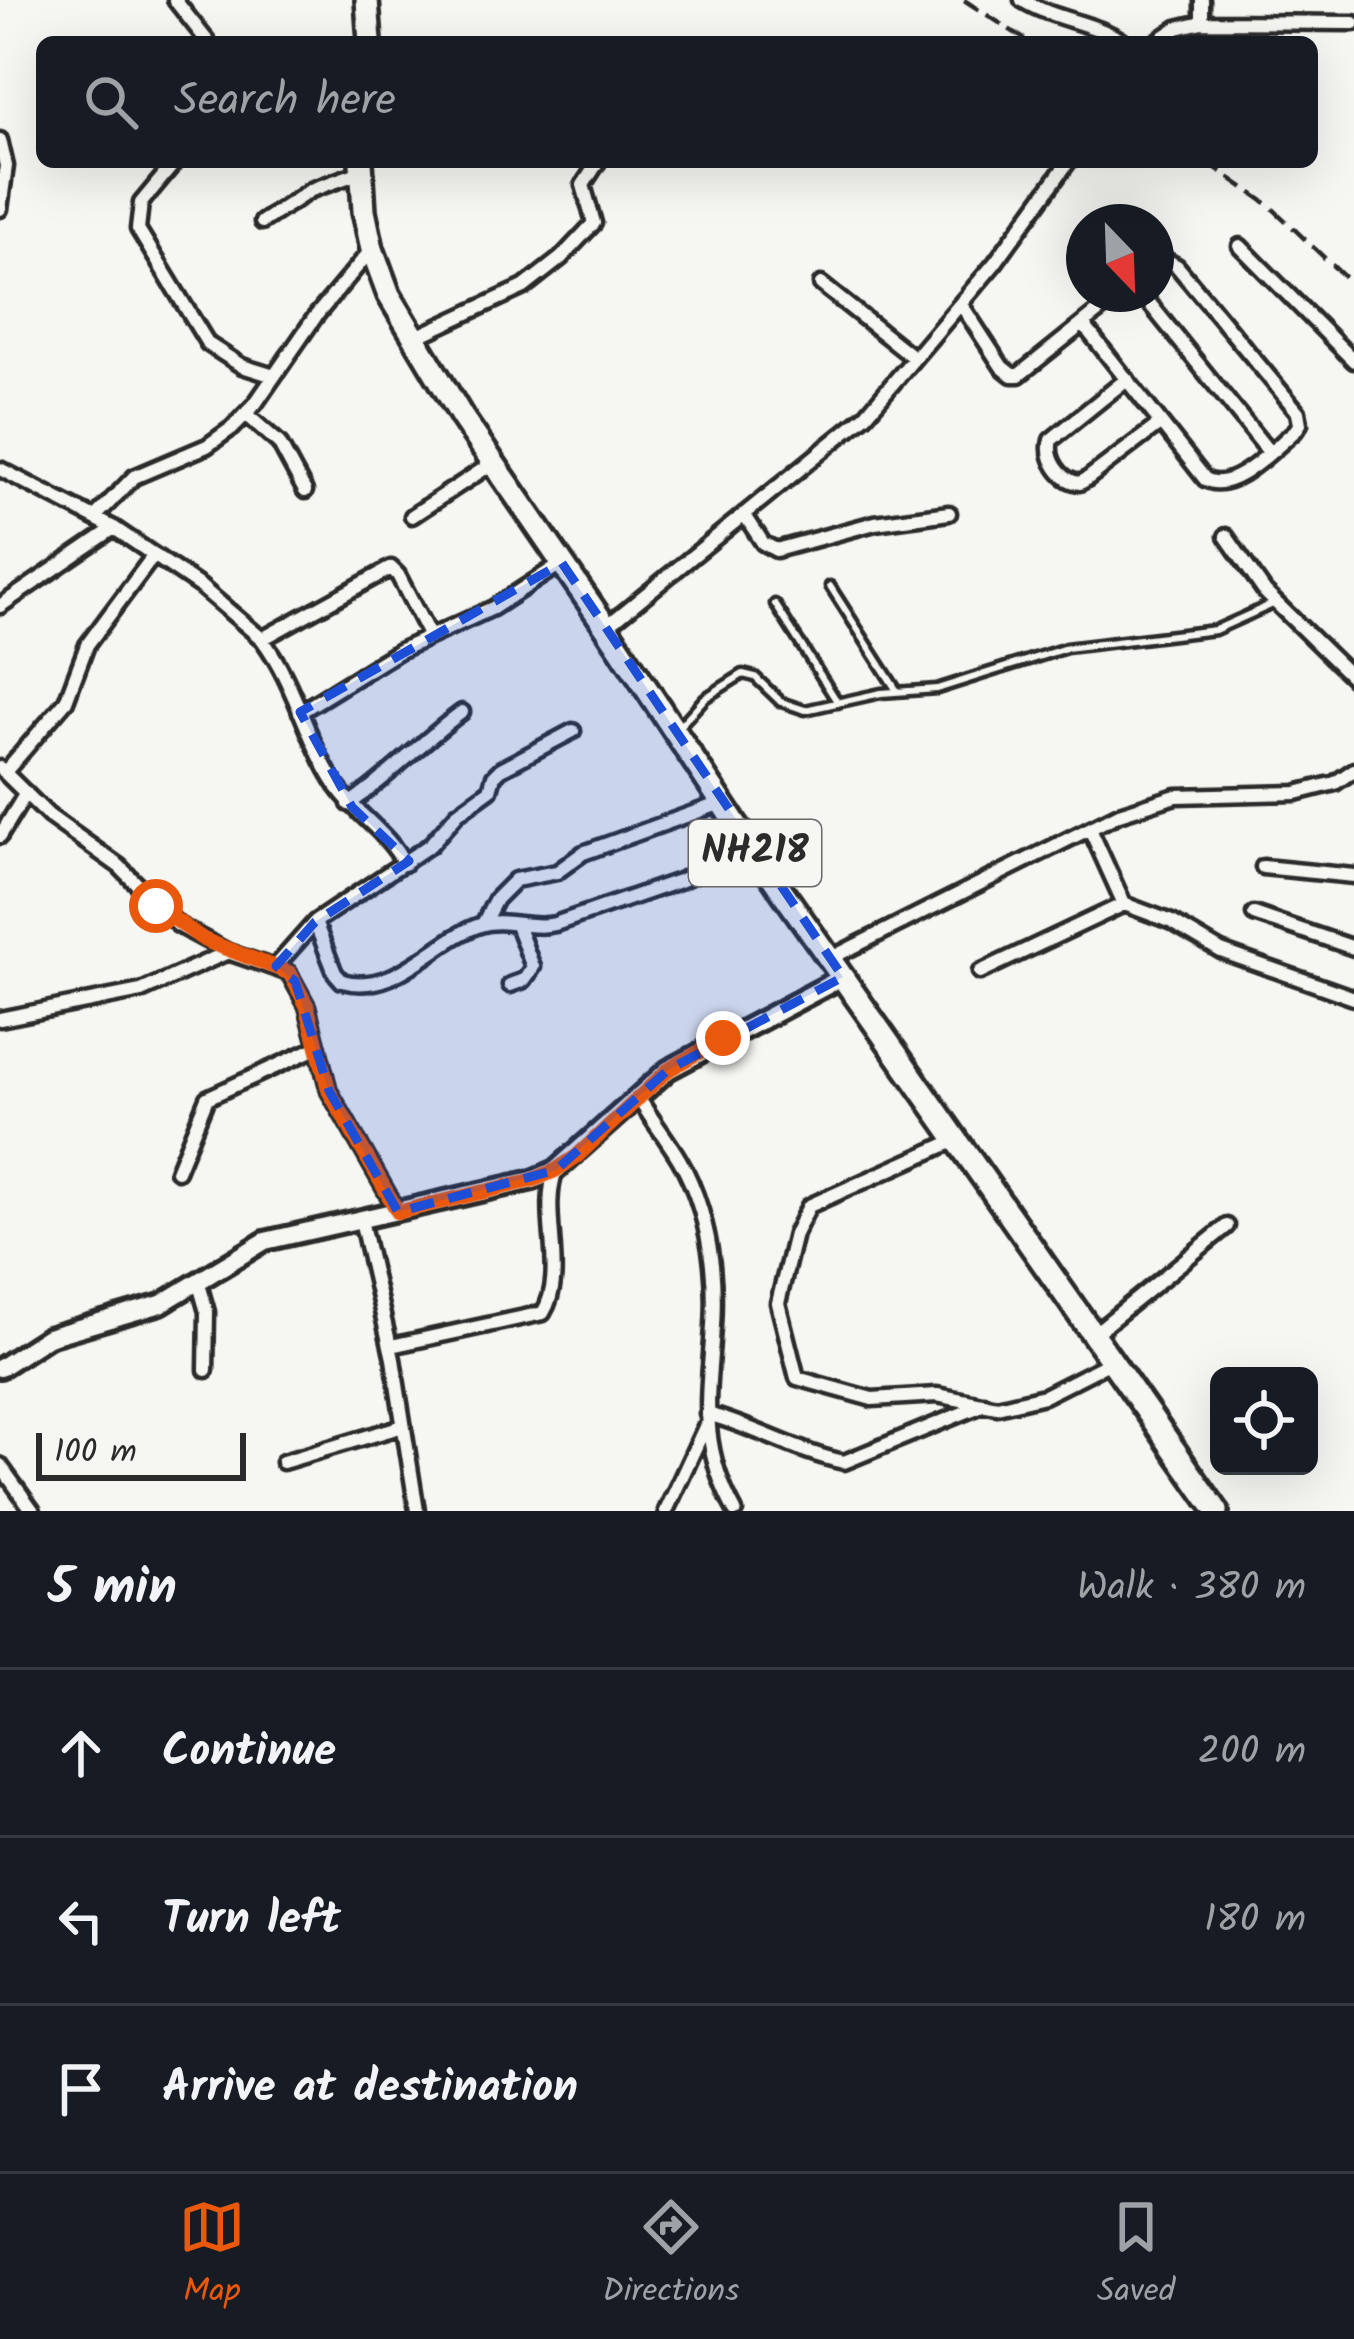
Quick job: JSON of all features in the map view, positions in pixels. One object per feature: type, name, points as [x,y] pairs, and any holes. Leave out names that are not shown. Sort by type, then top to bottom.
[{"type":"highway","points":[[367,0],[370,36]]},
{"type":"highway","name":"NH218","points":[[361,168],[372,250],[389,295],[493,463],[721,803],[1217,1511]]},
{"type":"street","points":[[175,0],[203,36]]},
{"type":"street","points":[[1022,0],[1051,17],[1112,36]]},
{"type":"street","points":[[1202,0],[1202,22]]},
{"type":"street","points":[[1165,36],[1202,22],[1354,23]]},
{"type":"street","points":[[0,140],[6,166],[0,209]]},
{"type":"street","points":[[170,168],[141,203],[138,229],[208,344],[242,366],[274,376]]},
{"type":"street","points":[[262,222],[310,190],[359,168]]},
{"type":"street","points":[[414,338],[524,287],[589,232],[594,217],[583,185],[594,168]]},
{"type":"street","points":[[606,627],[866,416],[961,304],[1059,168]]},
{"type":"street","points":[[1240,246],[1354,361]]},
{"type":"street","points":[[95,517],[134,477],[207,446],[246,414],[315,317],[372,250]]},
{"type":"street","points":[[1083,324],[1213,484],[1229,483],[1295,431],[1300,424],[1298,412],[1174,264]]},
{"type":"street","points":[[821,284],[914,358]]},
{"type":"street","points":[[961,304],[1001,367],[1012,375],[1019,375],[1098,312]]},
{"type":"street","points":[[1156,312],[1269,452]]},
{"type":"street","points":[[1126,379],[1052,440],[1052,460],[1067,480],[1087,479],[1161,423]]},
{"type":"street","points":[[246,414],[279,443],[305,491]]},
{"type":"street","points":[[412,516],[493,463]]},
{"type":"street","points":[[0,469],[114,528],[201,587],[262,639],[349,804],[391,842],[404,864]]},
{"type":"street","points":[[744,514],[763,543],[776,550],[875,523],[949,513]]},
{"type":"street","points":[[0,606],[114,528]]},
{"type":"street","points":[[1226,536],[1276,603],[1354,679]]},
{"type":"street","points":[[154,555],[87,645],[66,701],[2,770],[50,816],[119,866],[178,925],[228,952],[276,966],[295,981],[329,1091],[398,1212]]},
{"type":"street","points":[[300,712],[429,635],[493,608],[562,563]]},
{"type":"street","points":[[262,639],[391,568],[429,635]]},
{"type":"street","points":[[349,804],[391,776],[462,712]]},
{"type":"street","points":[[276,966],[315,922],[430,845],[458,813],[483,797],[501,769],[573,730]]},
{"type":"street","points":[[0,1367],[48,1337],[161,1304],[265,1241],[533,1180],[556,1170],[668,1070],[837,968],[1120,814],[1177,796],[1296,793],[1335,783],[1354,770]]},
{"type":"street","points":[[0,836],[26,793]]},
{"type":"street","points":[[315,922],[335,973],[353,984],[421,964],[483,924],[496,899],[515,880],[557,872],[583,853],[721,803]]},
{"type":"street","points":[[1090,830],[1124,904],[1172,922],[1221,951],[1354,998]]},
{"type":"street","points":[[483,924],[556,924],[753,849]]},
{"type":"street","points":[[1263,867],[1354,875]]},
{"type":"street","points":[[980,972],[1124,904]]},
{"type":"street","points":[[1254,914],[1354,948]]},
{"type":"street","points":[[510,985],[524,980],[532,967],[517,925]]},
{"type":"street","points":[[0,1019],[141,991],[228,952]]},
{"type":"street","points":[[178,1171],[207,1098],[318,1047]]},
{"type":"street","points":[[638,1096],[679,1158],[705,1223],[713,1312],[706,1420],[716,1470],[735,1511]]},
{"type":"street","points":[[956,1141],[809,1206],[795,1234],[778,1303],[797,1378],[872,1399],[937,1395],[997,1407],[1044,1396],[1113,1361]]},
{"type":"street","points":[[391,1346],[542,1312],[549,1302],[548,1207],[556,1170]]},
{"type":"street","points":[[361,1220],[391,1346],[417,1511]]},
{"type":"street","points":[[1094,1334],[1227,1226]]},
{"type":"street","points":[[199,1284],[207,1312],[206,1370]]},
{"type":"street","points":[[706,1420],[735,1421],[844,1462],[985,1404]]},
{"type":"street","points":[[666,1511],[706,1420]]},
{"type":"street","points":[[283,1462],[404,1426]]},
{"type":"street","points":[[0,1466],[33,1511]]},
{"type":"lane","points":[[830,586],[897,691]]},
{"type":"lane","points":[[674,731],[705,698],[743,674],[755,677],[781,703],[805,710],[897,691],[938,689],[1066,648],[1215,629],[1276,603]]},
{"type":"lane","points":[[775,604],[838,703]]},
{"type":"highlighted area","points":[[562,563],[843,977],[668,1070],[556,1170],[398,1212],[329,1091],[295,981],[276,966],[315,922],[409,861],[352,807],[300,712]]},
{"type":"railway","points":[[964,0],[1020,36]]},
{"type":"railway","points":[[1216,168],[1269,205],[1354,286]]},
{"type":"route","points":[[156,906],[204,940],[290,973],[307,1006],[329,1091],[398,1212],[533,1180],[556,1170],[668,1070],[723,1038]]}]
